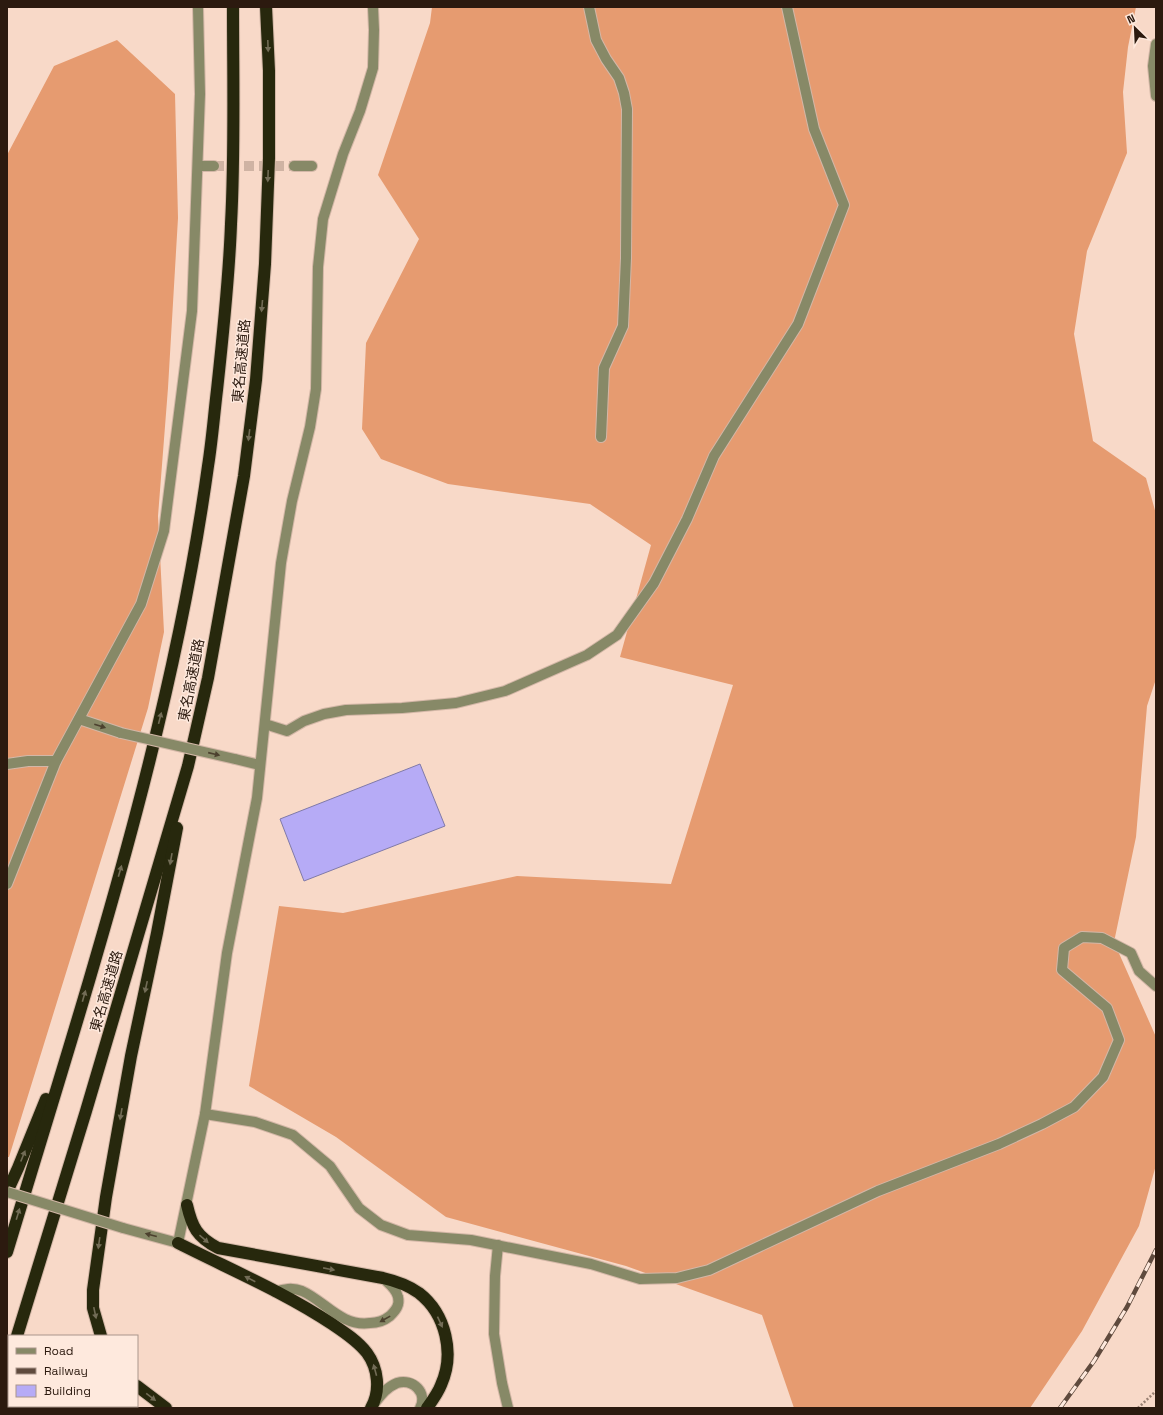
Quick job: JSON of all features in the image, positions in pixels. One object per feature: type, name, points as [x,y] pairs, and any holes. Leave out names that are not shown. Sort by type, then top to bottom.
[{"type":"highway","name":"東名高速道路","points":[[7,1252],[78,1018],[132,832],[167,689],[190,578],[208,466],[223,335],[231,224],[234,114],[233,7]]},
{"type":"highway","name":"東名高速道路","points":[[17,1335],[84,1118],[188,766],[208,678],[244,476],[256,380],[265,264],[268,166],[269,71],[266,7]]},
{"type":"highway","points":[[101,1335],[94,1308],[93,1290],[106,1196],[131,1056],[158,933],[188,766]]},
{"type":"highway","points":[[7,1192],[78,1018]]},
{"type":"highway","points":[[187,1205],[194,1228],[208,1242],[218,1248],[383,1278],[408,1286],[420,1294],[430,1303],[443,1328],[447,1341],[446,1370],[442,1384],[427,1408]]},
{"type":"highway","points":[[178,1243],[275,1292],[327,1321],[360,1345],[372,1362],[376,1374],[376,1394],[373,1406]]},
{"type":"highway","points":[[138,1387],[166,1408]]},
{"type":"street","points":[[7,884],[56,761],[141,604],[164,531],[192,311],[200,94],[198,7]]},
{"type":"street","points":[[7,1192],[123,1228],[178,1243],[205,1114],[227,953],[257,798],[281,563],[292,501],[310,427],[316,390],[318,267],[323,219],[343,154],[360,111],[373,68],[373,7]]},
{"type":"street","points":[[589,7],[596,40],[606,59],[619,78],[627,109],[626,258],[623,326],[604,368],[601,437]]},
{"type":"street","points":[[265,724],[287,731],[304,721],[324,714],[346,710],[402,708],[456,703],[504,690],[587,655],[617,635],[654,583],[687,519],[714,456],[798,324],[844,205],[814,129],[787,7]]},
{"type":"street","points":[[1156,44],[1153,66],[1156,96]]},
{"type":"street","points":[[198,166],[214,166]]},
{"type":"street","points":[[294,166],[312,166]]},
{"type":"street","points":[[79,719],[121,733],[260,765]]},
{"type":"street","points":[[7,764],[28,761],[56,761]]},
{"type":"street","points":[[205,1114],[255,1122],[294,1135],[330,1166],[359,1208],[381,1225],[408,1235],[472,1240],[591,1264],[640,1279],[677,1278],[709,1270],[878,1191],[999,1144],[1042,1124],[1074,1106],[1103,1077],[1119,1040],[1107,1008],[1062,970],[1064,948],[1082,937],[1102,938],[1130,953],[1138,971],[1156,986]]},
{"type":"street","points":[[498,1245],[495,1276],[494,1334],[502,1384],[508,1408]]},
{"type":"street","points":[[275,1292],[284,1289],[291,1289],[302,1292],[343,1318],[365,1324],[377,1323],[389,1317],[397,1309],[399,1300],[396,1291],[383,1278]]},
{"type":"street","points":[[373,1406],[386,1389],[398,1383],[408,1382],[417,1387],[422,1393],[423,1403],[420,1408]]},
{"type":"path","points":[[1138,1408],[1156,1391]]},
{"type":"shaded area","points":[[432,7],[1136,7],[1128,47],[1123,92],[1127,153],[1087,251],[1074,334],[1093,441],[1146,478],[1156,514],[1156,679],[1147,706],[1136,837],[1114,942],[1156,1037],[1156,1165],[1139,1226],[1082,1331],[1030,1408],[794,1408],[762,1315],[626,1266],[446,1217],[336,1137],[249,1086],[279,906],[343,913],[517,876],[671,884],[733,685],[620,657],[651,545],[590,504],[448,484],[381,459],[362,429],[366,343],[419,239],[378,175],[430,23]]},
{"type":"shaded area","points":[[117,40],[175,94],[178,218],[168,388],[158,516],[164,632],[148,708],[9,1157],[7,1157],[7,155],[54,66]]},
{"type":"building","points":[[420,764],[445,826],[304,881],[280,819]]},
{"type":"tunnel","points":[[214,166],[294,166]]},
{"type":"railway","points":[[1060,1408],[1094,1361],[1127,1307],[1156,1250]]}]
